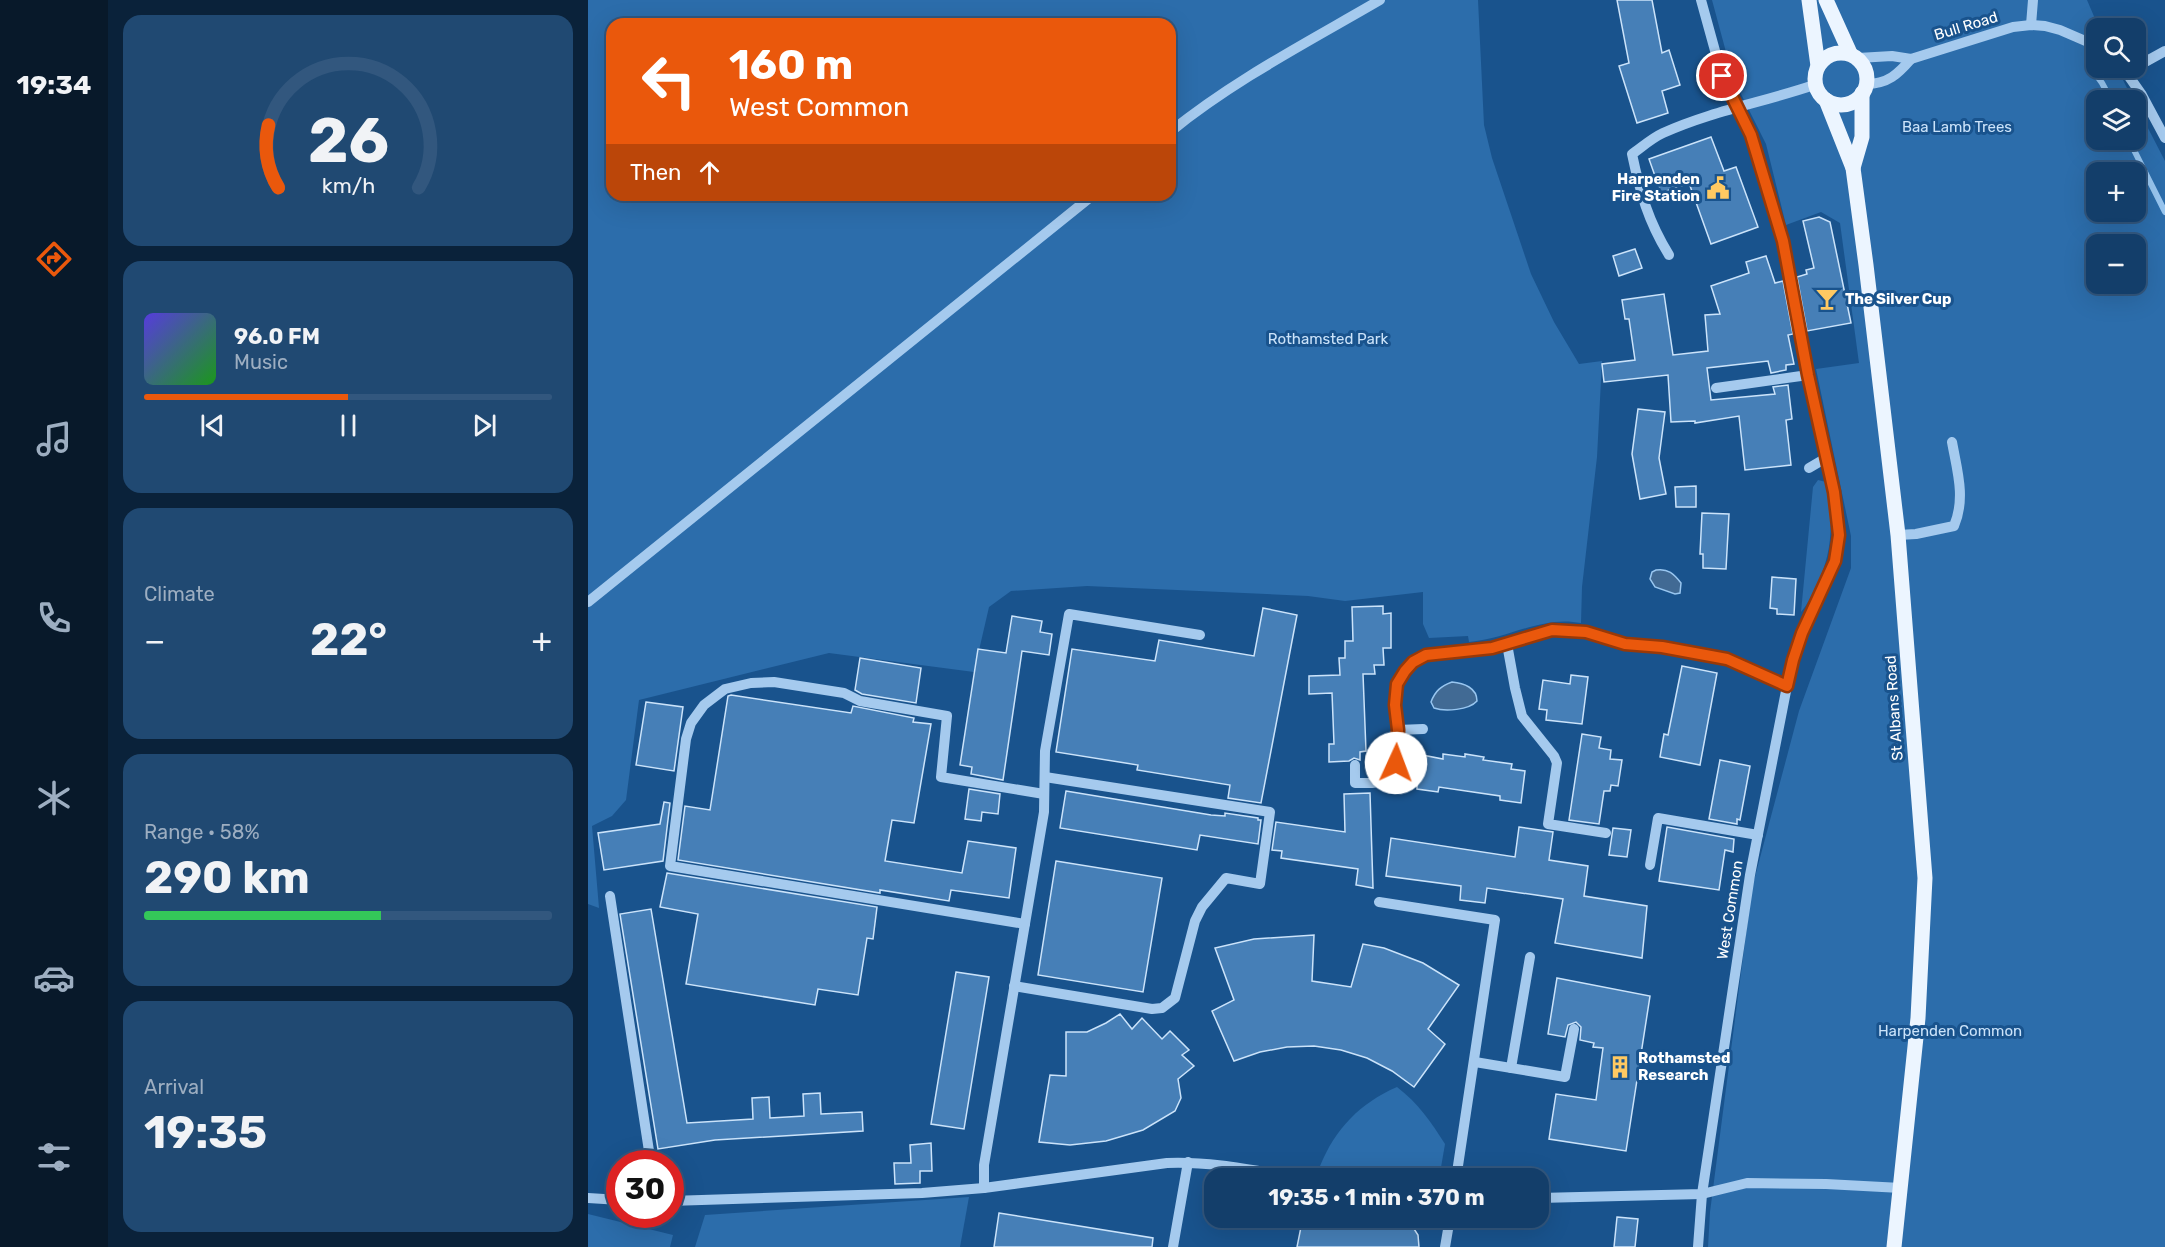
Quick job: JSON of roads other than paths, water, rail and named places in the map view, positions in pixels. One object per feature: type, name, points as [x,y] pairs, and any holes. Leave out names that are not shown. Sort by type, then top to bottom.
[{"type":"main road","points":[[1809,0],[1818,66]]},
{"type":"main road","name":"St Albans Road","points":[[1826,0],[1854,56],[1864,65],[1867,74],[1864,89],[1862,137],[1853,168]]},
{"type":"main road","points":[[1814,85],[1814,72],[1823,59],[1832,54],[1854,56]]},
{"type":"main road","name":"St Albans Road","points":[[1814,85],[1818,94],[1826,100],[1853,168],[1898,535],[1925,878],[1918,1018],[1894,1247]]},
{"type":"main road","points":[[1826,100],[1835,105],[1846,105],[1855,101],[1864,89]]},
{"type":"street","points":[[1176,127],[1196,111],[1263,68],[1380,0]]},
{"type":"street","name":"West Common","points":[[1698,1247],[1702,1194],[1758,835],[1787,686],[1802,633],[1835,561],[1839,535],[1834,492],[1808,375],[1783,241],[1751,135],[1722,76],[1701,0]]},
{"type":"street","points":[[2032,0],[2031,25],[2060,30],[2086,41]]},
{"type":"street","name":"Bull Road","points":[[1854,56],[1892,56],[1911,59],[2013,27],[2031,25]]},
{"type":"street","points":[[2146,60],[2165,51]]},
{"type":"street","name":"Bull Road","points":[[1864,89],[1897,75],[1911,59]]},
{"type":"street","points":[[2134,78],[2165,138]]},
{"type":"street","points":[[1669,255],[1655,232],[1640,191],[1632,153],[1662,134],[1716,113],[1814,85]]},
{"type":"street","points":[[588,602],[1086,201]]},
{"type":"street","points":[[1716,388],[1808,375]]},
{"type":"street","points":[[1898,535],[1916,534],[1954,526],[1959,516],[1961,498],[1952,442]]},
{"type":"street","points":[[1809,468],[1826,458]]},
{"type":"street","points":[[984,1188],[984,1165],[1044,812],[1045,750],[1069,614],[1200,635]]},
{"type":"street","points":[[1355,765],[1355,783],[1394,780],[1398,730],[1395,705],[1397,684],[1413,662],[1435,653],[1507,645],[1529,635],[1552,630],[1586,632],[1625,644],[1662,647],[1727,659],[1787,686]]},
{"type":"street","points":[[1507,645],[1522,716],[1557,763],[1548,824],[1606,833]]},
{"type":"street","points":[[1024,924],[670,866],[686,739],[691,723],[704,705],[725,689],[751,683],[774,682],[844,693],[860,701],[947,716],[941,777],[1044,794]]},
{"type":"street","points":[[1398,730],[1423,729]]},
{"type":"street","points":[[1014,986],[1152,1009],[1162,1008],[1175,998],[1195,921],[1202,907],[1226,879],[1260,884],[1270,812],[1045,777]]},
{"type":"street","points":[[1650,865],[1658,818],[1758,835]]},
{"type":"street","points":[[610,896],[649,1150]]},
{"type":"street","points":[[1379,902],[1495,920],[1458,1168]]},
{"type":"street","points":[[1511,1068],[1530,957]]},
{"type":"street","points":[[1475,1062],[1565,1077],[1574,1029]]},
{"type":"street","points":[[1173,1247],[1188,1162]]},
{"type":"street","points":[[684,1201],[922,1193],[984,1188],[1188,1162],[1241,1168]]},
{"type":"street","points":[[1549,1198],[1702,1194],[1747,1183],[1900,1188]]},
{"type":"street","points":[[588,1198],[606,1199]]},
{"type":"street","points":[[1445,1247],[1448,1228]]},
{"type":"waterway","points":[[2098,78],[2106,90]]},
{"type":"waterway","points":[[2134,150],[2165,212]]},
{"type":"place","name":"Harpenden Fire Station","points":[[1718,188]]},
{"type":"place","name":"The Silver Cup","points":[[1827,299]]},
{"type":"place","name":"Rothamsted Research","points":[[1620,1067]]},
{"type":"park label","name":"Baa Lamb Trees","points":[[1957,127]]},
{"type":"park label","name":"Rothamsted Park","points":[[1328,339]]},
{"type":"park label","name":"Harpenden Common","points":[[1950,1031]]}]
